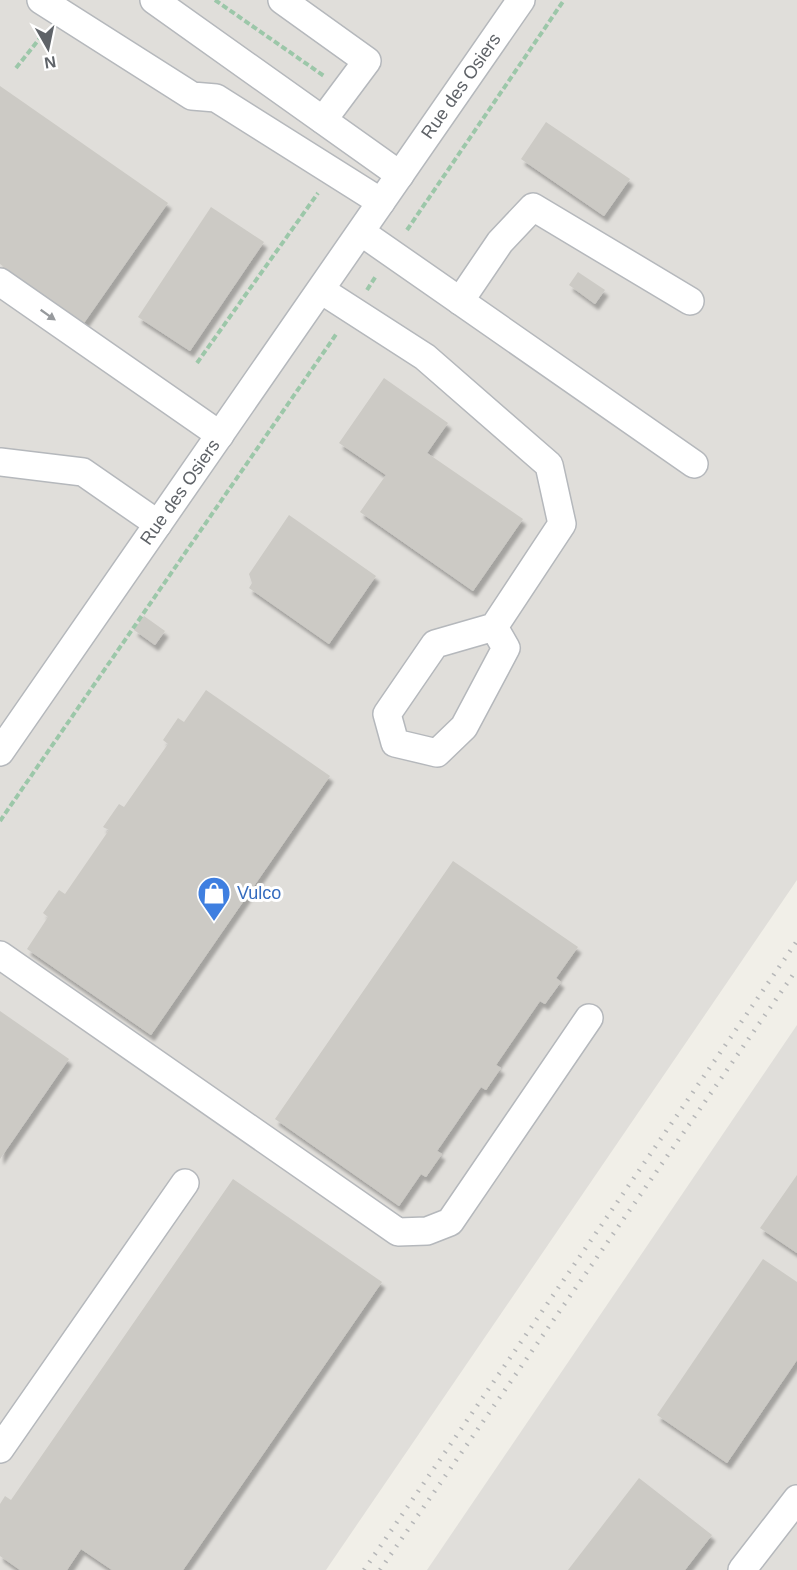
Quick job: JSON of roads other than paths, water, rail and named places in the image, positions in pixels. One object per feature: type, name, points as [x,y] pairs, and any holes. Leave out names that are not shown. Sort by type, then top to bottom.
[{"type":"street","points":[[41,0],[192,96],[216,98],[381,202]]},
{"type":"street","points":[[154,0],[400,175]]},
{"type":"street","points":[[282,0],[367,61],[323,120]]},
{"type":"street","name":"Rue des Osiers","points":[[5,735],[158,524],[520,0]]},
{"type":"street","points":[[460,301],[500,242],[533,207],[690,301]]},
{"type":"street","points":[[361,232],[694,464]]},
{"type":"street","points":[[0,282],[220,435]]},
{"type":"street","points":[[321,290],[425,357],[549,465],[562,524],[494,627],[435,644],[387,714],[394,743],[437,753],[464,727],[506,648],[494,627]]},
{"type":"street","points":[[0,462],[83,472],[158,524]]},
{"type":"street","points":[[0,955],[398,1232],[427,1231],[450,1222],[589,1018]]},
{"type":"street","points":[[0,1449],[185,1183]]},
{"type":"street","points":[[742,1570],[797,1499]]},
{"type":"railway","points":[[364,1570],[797,941]]},
{"type":"railway","points":[[380,1570],[797,969]]},
{"type":"place","name":"Vulco","points":[[214,922]]}]
